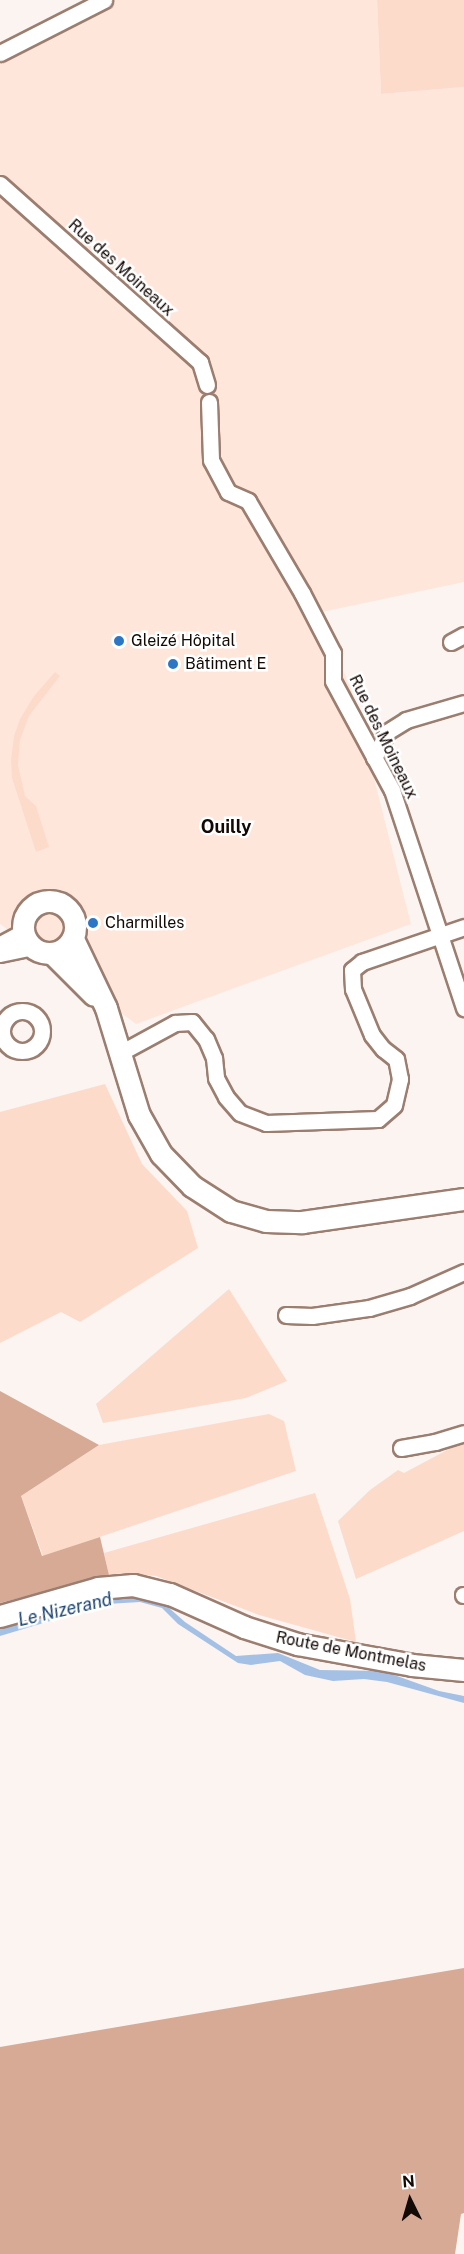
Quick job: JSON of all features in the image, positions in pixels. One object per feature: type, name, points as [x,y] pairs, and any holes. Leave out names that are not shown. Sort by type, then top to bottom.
[{"type":"street","points":[[0,53],[104,0]]},
{"type":"street","name":"Rue des Moineaux","points":[[0,184],[200,362],[207,385]]},
{"type":"street","name":"Rue des Moineaux","points":[[209,402],[211,460],[228,492],[248,501],[302,593],[333,654],[333,681],[392,790],[464,1008]]},
{"type":"street","points":[[374,758],[387,732],[406,720],[464,703]]},
{"type":"street","points":[[0,944],[36,944],[68,946],[73,939],[75,925],[71,913],[59,903],[42,902],[31,908],[24,919],[36,944],[106,1008]]},
{"type":"street","points":[[120,1053],[175,1023],[192,1022],[206,1039],[221,1087],[240,1113],[266,1123],[378,1119],[394,1105],[400,1079],[396,1059],[383,1049],[372,1035],[353,989],[352,970],[362,962],[464,927]]},
{"type":"street","points":[[73,939],[106,1008],[139,1115],[161,1154],[192,1186],[231,1211],[266,1221],[302,1222],[464,1199]]},
{"type":"street","points":[[0,954],[36,944]]},
{"type":"street","points":[[286,1315],[312,1316],[369,1308],[410,1296],[464,1272]]},
{"type":"street","points":[[401,1448],[435,1442],[464,1433]]},
{"type":"street","name":"Route de Montmelas","points":[[0,1616],[98,1588],[141,1586],[170,1594],[244,1627],[297,1644],[412,1665],[464,1670]]},
{"type":"shaded area","points":[[111,0],[377,0],[381,94],[464,87],[464,582],[317,613],[351,688],[411,924],[136,1024],[0,924],[0,61]]},
{"type":"shaded area","points":[[377,0],[464,0],[464,87],[381,94]]},
{"type":"shaded area","points":[[55,672],[60,676],[29,716],[20,740],[18,765],[25,796],[36,806],[49,847],[36,852],[12,778],[11,760],[14,736],[20,719],[34,696]]},
{"type":"shaded area","points":[[105,1084],[142,1164],[187,1211],[198,1248],[80,1322],[61,1312],[0,1343],[0,1112]]},
{"type":"shaded area","points":[[229,1289],[287,1381],[246,1398],[103,1423],[96,1404]]},
{"type":"shaded area","points":[[0,1391],[99,1445],[21,1496],[42,1556],[100,1537],[109,1575],[0,1603]]},
{"type":"shaded area","points":[[269,1414],[284,1421],[296,1471],[43,1556],[21,1496],[99,1445]]},
{"type":"shaded area","points":[[464,1441],[464,1531],[356,1579],[338,1521],[370,1490],[398,1470],[404,1473]]},
{"type":"shaded area","points":[[315,1493],[350,1599],[356,1642],[259,1615],[156,1576],[124,1573],[109,1575],[104,1553]]},
{"type":"shaded area","points":[[464,1968],[464,2213],[461,2214],[455,2254],[0,2254],[0,2047]]},
{"type":"water","name":"Le Nizerand","points":[[132,1593],[160,1600],[185,1622],[236,1656],[278,1653],[320,1670],[383,1671],[439,1691],[464,1696],[464,1703],[387,1682],[364,1679],[333,1681],[305,1675],[280,1661],[251,1665],[238,1663],[178,1624],[162,1608],[140,1602],[107,1604],[0,1636],[0,1623],[97,1596]]},
{"type":"place","name":"Gleizé Hôpital","points":[[119,641]]},
{"type":"place","name":"Bâtiment E","points":[[173,664]]},
{"type":"place","name":"Charmilles","points":[[93,923]]},
{"type":"district","name":"Ouilly","points":[[226,827]]}]
